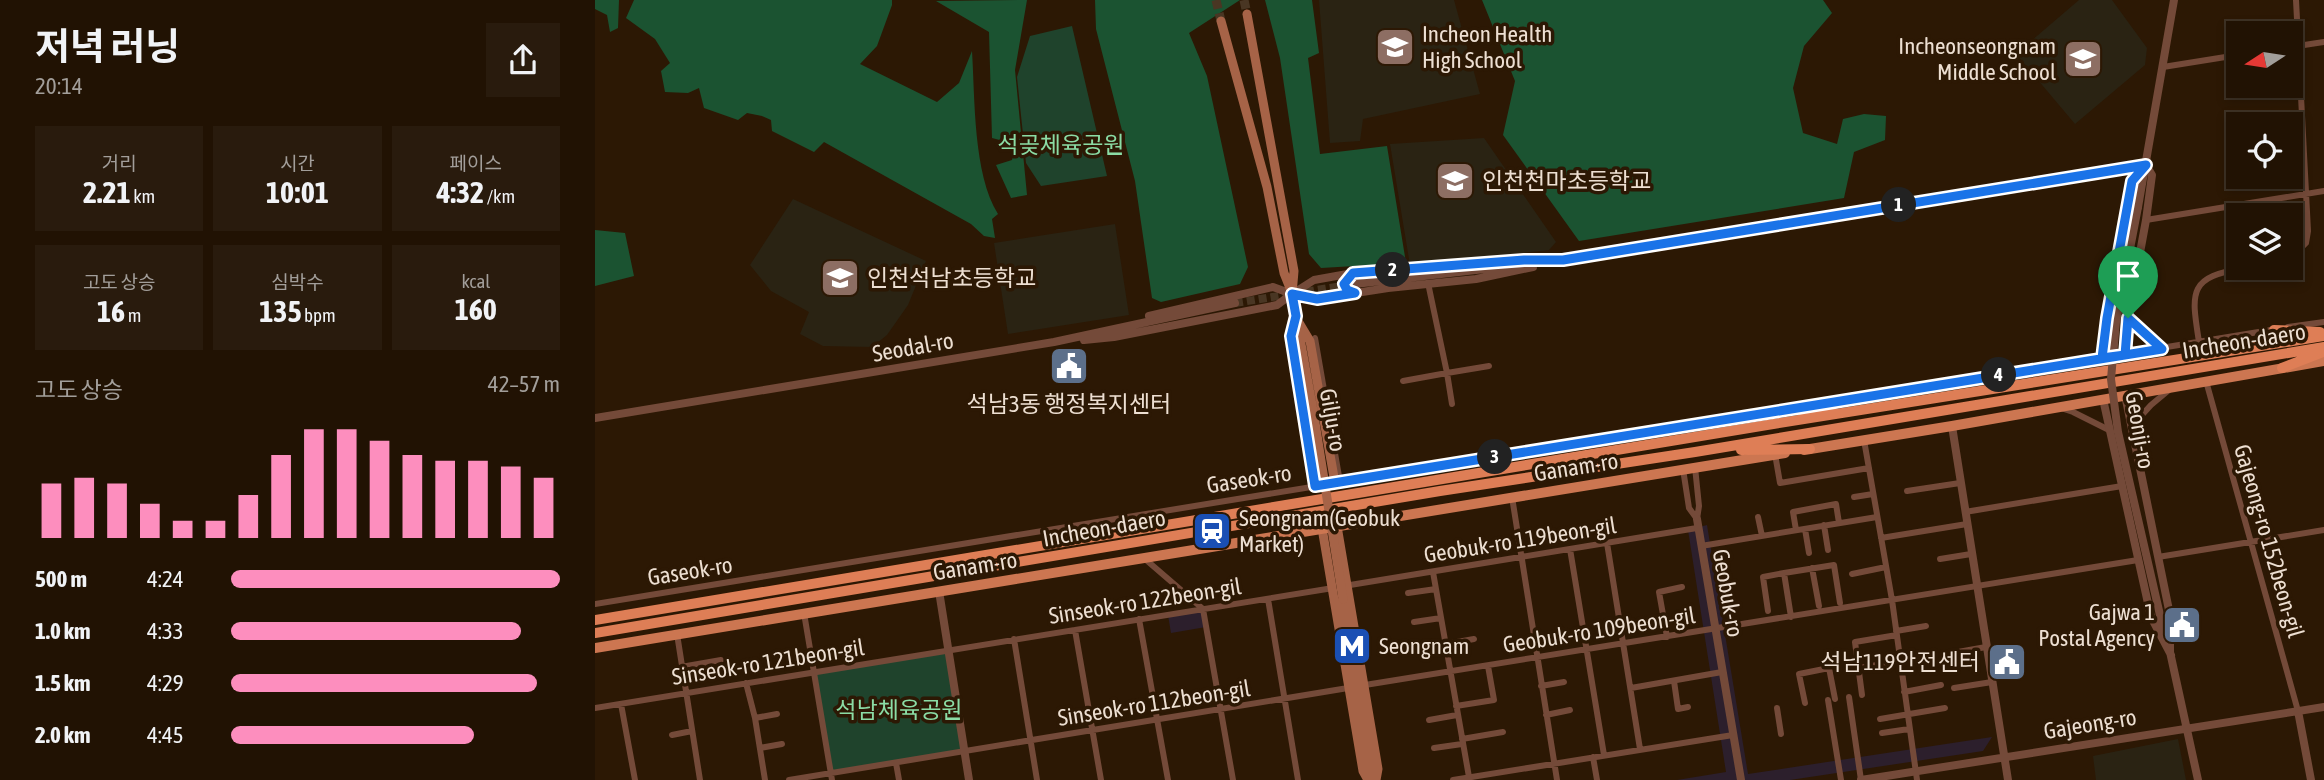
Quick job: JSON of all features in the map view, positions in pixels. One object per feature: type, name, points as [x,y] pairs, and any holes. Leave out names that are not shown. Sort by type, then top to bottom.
[{"type":"highway","points":[[2274,330],[2324,334]]},
{"type":"highway","name":"Incheon-daero","points":[[595,620],[2324,334]]},
{"type":"highway","points":[[2282,368],[2324,349]]},
{"type":"highway","name":"Incheon-daero","points":[[595,633],[1440,491],[2324,349]]},
{"type":"highway","points":[[1767,425],[1850,399]]},
{"type":"highway","points":[[1695,452],[1810,449]]},
{"type":"main road","name":"Gilju-ro","points":[[1247,14],[1294,271],[1292,294]]},
{"type":"main road","name":"Gilju-ro","points":[[1221,21],[1267,187],[1284,273],[1292,294],[1372,780]]},
{"type":"main road","name":"Gilju-ro","points":[[1296,316],[1310,341],[1338,483]]},
{"type":"main road","name":"Gilju-ro","points":[[1296,316],[1291,336],[1315,486]]},
{"type":"main road","name":"Ganam-ro","points":[[595,648],[1952,426],[2324,361]]},
{"type":"main road","points":[[1322,528],[1363,771],[1372,780],[1378,769],[1338,526]]},
{"type":"street","name":"Geonji-ro","points":[[2174,0],[2116,322],[2111,379],[2118,432],[2198,780]]},
{"type":"street","points":[[2295,21],[2296,0]]},
{"type":"street","points":[[2303,45],[2324,42]]},
{"type":"street","points":[[2163,67],[2226,57]]},
{"type":"street","points":[[2298,98],[2308,231],[2303,246]]},
{"type":"street","points":[[1353,273],[1344,284],[1347,290],[1563,260],[2146,165]]},
{"type":"street","points":[[2125,355],[2128,318],[2152,175],[2146,165]]},
{"type":"street","points":[[2102,358],[2132,181],[2146,165]]},
{"type":"street","points":[[2146,220],[2324,191]]},
{"type":"street","points":[[1053,342],[1114,337],[1277,305],[1314,280],[1353,273],[1524,260],[1563,260]]},
{"type":"street","points":[[1355,288],[1496,276],[1563,260]]},
{"type":"street","points":[[2199,342],[2194,307],[2195,293],[2209,276],[2226,271]]},
{"type":"street","points":[[1428,283],[1452,404]]},
{"type":"street","name":"Seodal-ro","points":[[595,418],[1053,342],[1235,299],[1273,287],[1317,299],[1355,288]]},
{"type":"street","points":[[1235,299],[1242,302],[1237,313]]},
{"type":"street","points":[[2128,318],[2162,349]]},
{"type":"street","name":"Gaseok-ro","points":[[595,604],[2324,321]]},
{"type":"street","points":[[1315,338],[1338,483]]},
{"type":"street","points":[[1403,381],[1489,366]]},
{"type":"street","name":"Gajeong-ro 152beon-gil","points":[[2206,381],[2298,711]]},
{"type":"street","points":[[2131,427],[2172,387]]},
{"type":"street","points":[[2125,396],[2170,615],[2171,655]]},
{"type":"street","points":[[2103,399],[2151,617],[2171,655]]},
{"type":"street","points":[[2059,407],[2109,430]]},
{"type":"street","points":[[1952,426],[2008,780]]},
{"type":"street","points":[[1864,440],[1892,600],[1916,776]]},
{"type":"street","points":[[1775,454],[1780,483],[1868,468]]},
{"type":"street","points":[[1695,467],[1699,506],[1697,524]]},
{"type":"street","points":[[1683,469],[1689,508],[1697,524]]},
{"type":"street","points":[[1907,491],[1961,483]]},
{"type":"street","points":[[1965,512],[2122,486]]},
{"type":"street","points":[[1854,497],[1873,494]]},
{"type":"street","points":[[1512,497],[1557,780]]},
{"type":"street","points":[[1795,530],[1793,512],[1836,504],[1839,523]]},
{"type":"street","points":[[1758,517],[1762,536]]},
{"type":"street","points":[[1700,546],[1877,517]]},
{"type":"street","name":"Geobuk-ro 119beon-gil","points":[[1348,585],[1607,543],[1697,524]]},
{"type":"street","name":"Geobuk-ro","points":[[1697,524],[1741,780]]},
{"type":"street","points":[[1881,538],[1966,524]]},
{"type":"street","points":[[1824,525],[1828,550]]},
{"type":"street","points":[[1805,529],[1809,553]]},
{"type":"street","points":[[2158,557],[2324,530]]},
{"type":"street","points":[[1607,543],[1640,749]]},
{"type":"street","points":[[1570,549],[1604,755]]},
{"type":"street","points":[[1940,559],[1971,554]]},
{"type":"street","points":[[1143,558],[1203,609],[1233,780]]},
{"type":"street","name":"Geobuk-ro 109beon-gil","points":[[1365,685],[2138,560]]},
{"type":"street","points":[[1768,611],[1763,577],[1834,565],[1839,603]]},
{"type":"street","points":[[1852,574],[1886,567]]},
{"type":"street","points":[[1812,568],[1819,606]]},
{"type":"street","points":[[1433,572],[1469,777]]},
{"type":"street","points":[[1784,573],[1791,617]]},
{"type":"street","name":"Sinseok-ro 122beon-gil","points":[[947,650],[1348,585]]},
{"type":"street","name":"Geobuk-ro","points":[[1667,637],[1659,592],[1682,587]]},
{"type":"street","points":[[1408,593],[1436,589]]},
{"type":"street","points":[[939,591],[969,780]]},
{"type":"street","points":[[1268,598],[1298,780]]},
{"type":"street","points":[[804,612],[831,777]]},
{"type":"street","points":[[1414,622],[1440,618]]},
{"type":"street","points":[[1139,619],[1168,780]]},
{"type":"street","points":[[1862,695],[1855,642],[1926,626]]},
{"type":"street","points":[[1075,630],[1101,780]]},
{"type":"street","points":[[677,634],[700,780]]},
{"type":"street","points":[[1014,639],[1037,780]]},
{"type":"street","points":[[1418,649],[1474,639]]},
{"type":"street","points":[[1958,652],[1986,647]]},
{"type":"street","name":"Sinseok-ro 121beon-gil","points":[[595,706],[621,704],[947,650]]},
{"type":"street","points":[[1859,668],[1926,657]]},
{"type":"street","points":[[681,667],[721,660]]},
{"type":"street","points":[[1456,706],[1494,700],[1488,666]]},
{"type":"street","points":[[1805,703],[1799,674],[1829,668],[1841,780]]},
{"type":"street","name":"Geobuk-ro","points":[[1631,688],[1722,672]]},
{"type":"street","points":[[1674,681],[1678,709],[1688,707]]},
{"type":"street","points":[[1541,686],[1564,682]]},
{"type":"street","points":[[1954,688],[1992,682]]},
{"type":"street","points":[[746,683],[755,718],[765,780]]},
{"type":"street","points":[[1904,692],[1941,685]]},
{"type":"street","name":"Sinseok-ro 112beon-gil","points":[[789,780],[831,777],[896,762],[1349,688]]},
{"type":"street","points":[[1849,697],[1861,780]]},
{"type":"street","points":[[621,704],[635,780]]},
{"type":"street","name":"Gajeong-ro","points":[[1861,780],[1916,776],[2003,756],[2324,707]]},
{"type":"street","points":[[1777,708],[1780,734]]},
{"type":"street","points":[[1880,719],[1945,708]]},
{"type":"street","points":[[1546,715],[1570,710]]},
{"type":"street","points":[[2298,711],[2311,780]]},
{"type":"street","points":[[755,718],[776,714]]},
{"type":"street","points":[[1429,720],[1457,716]]},
{"type":"street","points":[[1882,733],[1909,729]]},
{"type":"street","points":[[672,735],[692,731]]},
{"type":"street","points":[[1434,748],[1503,732]]},
{"type":"street","points":[[1453,780],[1733,735]]},
{"type":"street","points":[[760,748],[782,744]]},
{"type":"street","points":[[1593,757],[1597,780]]},
{"type":"street","points":[[896,762],[899,780]]},
{"type":"shaded area","name":"Incheon Health High School","points":[[1319,0],[1454,0],[1480,94],[1363,119],[1360,141],[1330,143]]},
{"type":"shaded area","name":"Incheonseongnam Middle School","points":[[2079,0],[2112,0],[2147,48],[2145,65],[2075,124],[2016,54]]},
{"type":"shaded area","name":"인천천마초등학교","points":[[1484,138],[1556,242],[1549,250],[1410,265],[1390,144]]},
{"type":"shaded area","name":"인천석남초등학교","points":[[793,199],[926,261],[908,305],[887,335],[872,347],[823,346],[800,334],[809,312],[771,291],[750,265]]},
{"type":"shaded area","points":[[1115,224],[1129,315],[1008,334],[994,243]]},
{"type":"shaded area","points":[[1707,525],[1748,774],[1992,737],[1983,751],[1790,780],[1677,780],[1726,772],[1688,530]]},
{"type":"shaded area","points":[[1203,609],[1206,627],[1171,633],[1168,615]]},
{"type":"shaded area","points":[[2178,739],[2186,780],[2096,780],[2093,756]]},
{"type":"green space","points":[[595,0],[619,0],[618,28],[610,32],[607,15],[595,9]]},
{"type":"green space","points":[[634,0],[892,0],[877,46],[860,64],[937,102],[959,83],[972,51],[980,157],[990,197],[998,214],[992,219],[995,238],[984,236],[971,224],[824,142],[814,152],[772,131],[771,120],[762,116],[747,113],[738,120],[704,108],[699,88],[688,93],[665,92],[661,71],[670,63],[655,39],[626,18]]},
{"type":"green space","points":[[1027,0],[1015,70],[1027,195],[1011,198],[996,165],[1012,160],[1015,144],[992,138],[989,32],[936,1]]},
{"type":"green space","points":[[1095,0],[1240,0],[1189,33],[1207,76],[1248,267],[1240,284],[1161,302],[1152,298],[1135,181],[1096,29]]},
{"type":"green space","points":[[1265,0],[1312,0],[1319,53],[1308,58],[1320,154],[1387,146],[1406,263],[1321,268],[1309,254],[1280,58]]},
{"type":"green space","points":[[1482,0],[1823,0],[1832,13],[1804,46],[1793,88],[1803,133],[1837,144],[1843,119],[1864,114],[1886,116],[1885,140],[1854,152],[1844,198],[1579,241],[1503,135],[1515,81]]},
{"type":"green space","name":"석곶체육공원","points":[[1072,26],[1107,176],[1041,186],[1026,163],[1017,77],[1030,36]]},
{"type":"green space","points":[[595,230],[625,233],[634,276],[595,286]]},
{"type":"green space","name":"석남체육공원","points":[[947,650],[964,751],[831,773],[813,672]]},
{"type":"tunnel","points":[[1216,0],[1221,21]]},
{"type":"tunnel","points":[[1244,0],[1247,14]]},
{"type":"tunnel","points":[[1235,303],[1348,285]]},
{"type":"place","name":"Incheon Health High School","points":[[1395,47]]},
{"type":"place","name":"Incheonseongnam Middle School","points":[[2083,59]]},
{"type":"place","name":"인천천마초등학교","points":[[1455,181]]},
{"type":"place","name":"인천석남초등학교","points":[[840,278]]},
{"type":"place","name":"석남3동 행정복지센터","points":[[1069,366]]},
{"type":"place","name":"Seongnam(Geobuk Market)","points":[[1212,531]]},
{"type":"place","name":"Gajwa 1 Postal Agency","points":[[2182,625]]},
{"type":"place","name":"Seongnam","points":[[1352,646]]},
{"type":"place","name":"석남119안전센터","points":[[2007,662]]},
{"type":"route","points":[[2128,318],[2125,355],[2102,358],[2132,181],[2146,165],[1563,260],[1524,260],[1353,273],[1344,284],[1347,290],[1355,293],[1317,299],[1292,294],[1296,316],[1291,336],[1315,486],[1998,375],[2162,349],[2128,318]]}]
